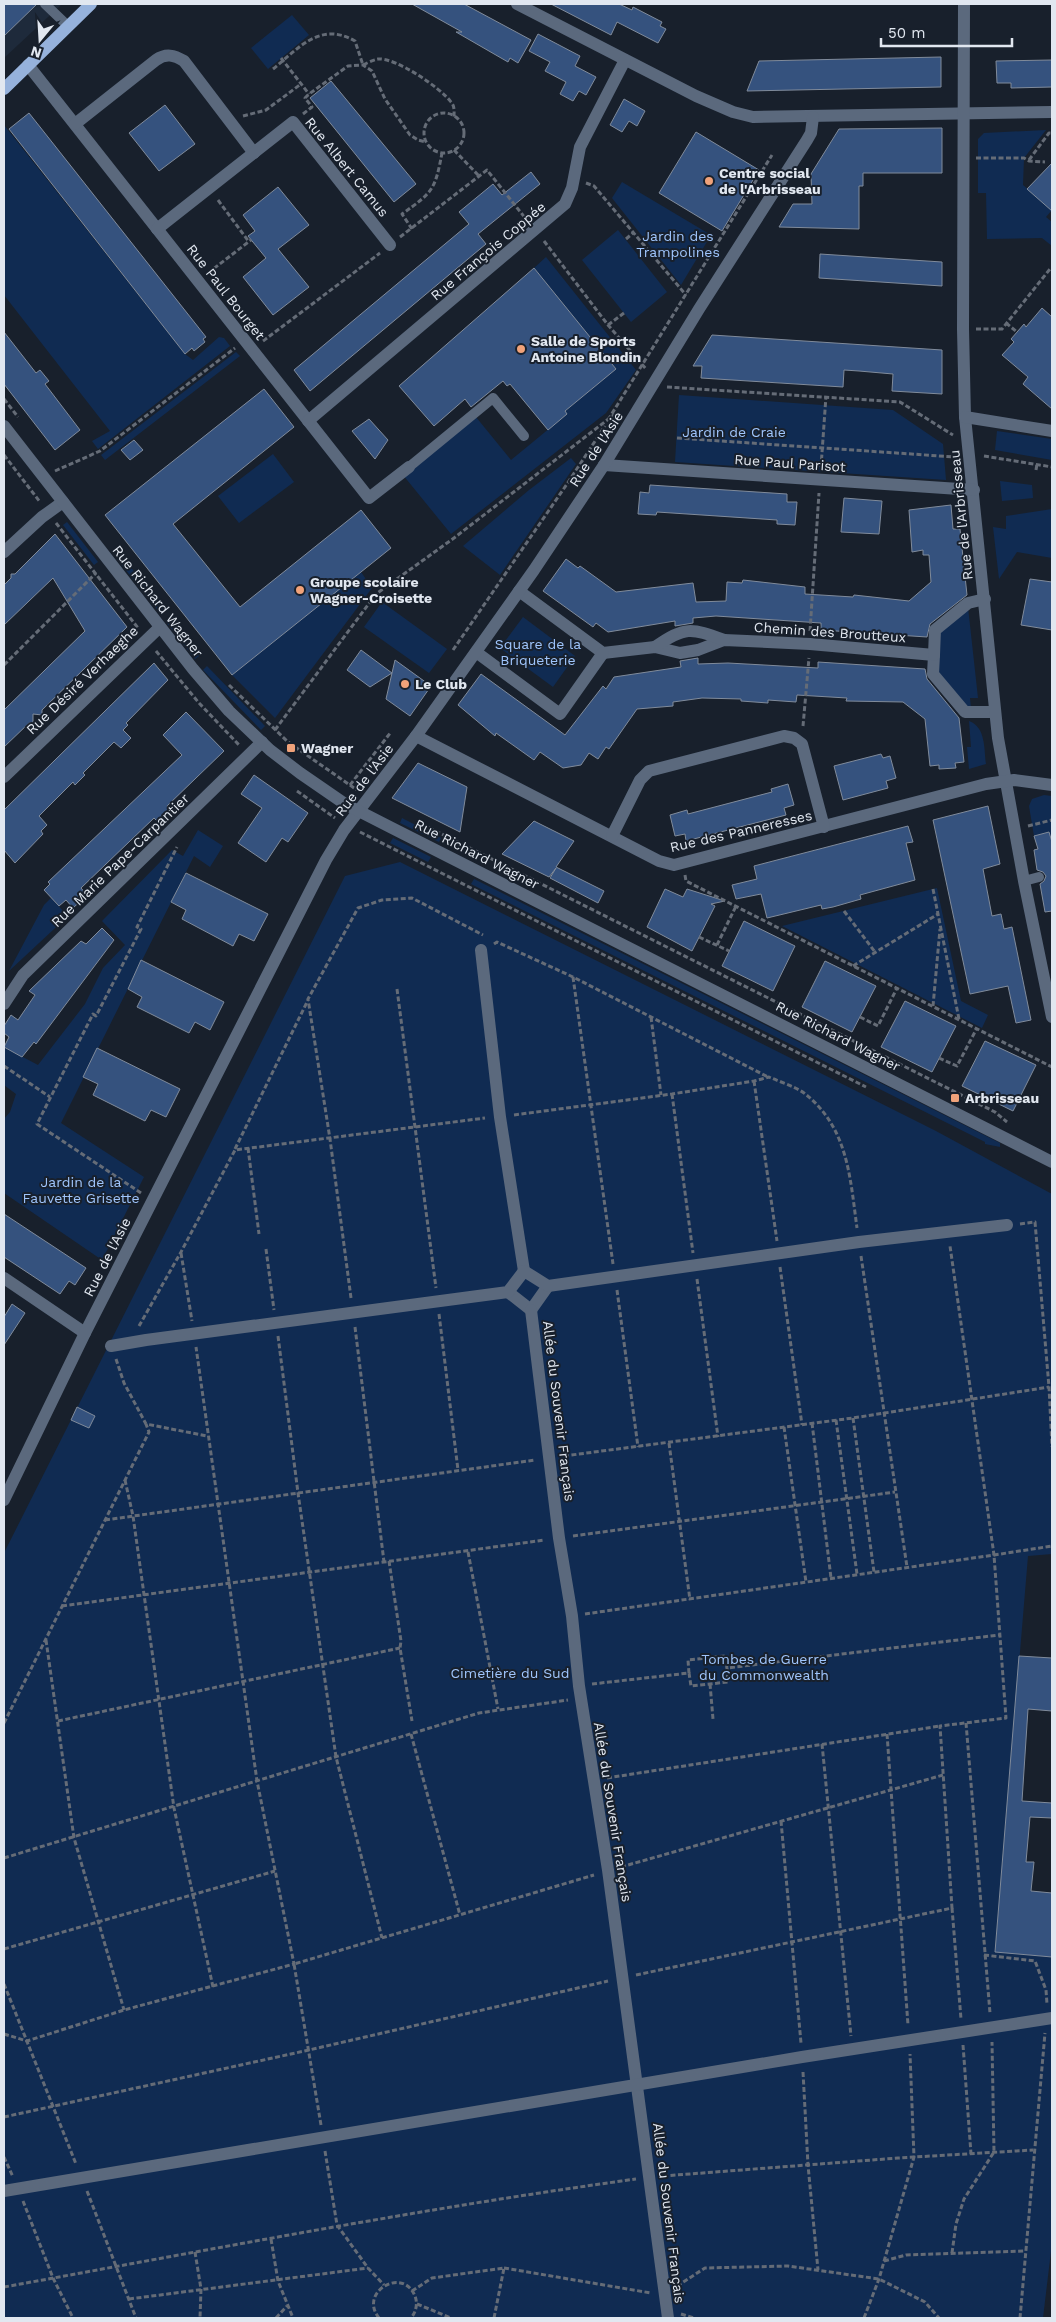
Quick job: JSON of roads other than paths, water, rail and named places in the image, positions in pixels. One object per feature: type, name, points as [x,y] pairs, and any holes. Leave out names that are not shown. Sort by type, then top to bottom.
[{"type":"main road","points":[[4,89],[91,4]]},
{"type":"street","points":[[517,4],[696,96],[738,113],[764,118],[1052,112]]},
{"type":"street","name":"Rue de l'Arbrisseau","points":[[964,4],[963,329],[965,417],[985,598],[995,712],[1011,814],[1052,1018]]},
{"type":"street","points":[[75,124],[156,60],[166,55],[184,61],[254,153]]},
{"type":"street","name":"Rue François Coppée","points":[[308,421],[536,231],[565,204],[574,178],[580,146],[625,60]]},
{"type":"street","name":"Rue Paul Bourget","points":[[28,65],[369,498],[409,467]]},
{"type":"street","name":"Rue de l'Asie","points":[[4,1500],[85,1333],[326,860],[359,811],[416,736],[519,591],[604,465],[699,309],[807,140],[813,125],[813,117]]},
{"type":"street","name":"Rue Albert Camus","points":[[157,229],[293,122],[390,245]]},
{"type":"street","points":[[965,417],[1052,430]]},
{"type":"street","name":"Rue Richard Wagner","points":[[4,426],[213,694],[262,742],[300,773],[359,811],[1052,1162]]},
{"type":"street","name":"Rue Paul Parisot","points":[[604,465],[974,490]]},
{"type":"street","points":[[4,552],[42,516],[63,502]]},
{"type":"street","points":[[476,652],[560,714],[603,653],[519,591]]},
{"type":"street","points":[[985,598],[968,603],[935,630],[933,674],[965,712],[995,712]]},
{"type":"street","name":"Rue Désiré Verhaeghe","points":[[4,777],[160,627]]},
{"type":"street","name":"Chemin des Broutteux","points":[[655,647],[676,633],[696,630],[724,640],[810,644],[934,655]]},
{"type":"street","name":"Chemin des Broutteux","points":[[603,653],[655,647],[680,653],[698,650],[724,640]]},
{"type":"street","name":"Rue des Panneresses","points":[[416,736],[659,861],[674,865],[1005,780],[1024,780],[1052,785]]},
{"type":"street","name":"Rue des Panneresses","points":[[612,836],[640,780],[649,770],[784,736],[794,738],[802,744],[824,827]]},
{"type":"street","name":"Rue Marie Pape-Carpantier","points":[[4,1004],[23,975],[262,742]]},
{"type":"street","points":[[481,950],[500,1116],[524,1271],[508,1292]]},
{"type":"street","points":[[524,1271],[548,1286],[859,1242],[1007,1225]]},
{"type":"street","points":[[4,1278],[85,1333]]},
{"type":"street","points":[[111,1346],[276,1322],[508,1292],[531,1310],[548,1286]]},
{"type":"street","name":"Allée du Souvenir Français","points":[[531,1310],[549,1458],[572,1616],[580,1692],[608,1870],[668,2318]]},
{"type":"street","points":[[4,2191],[323,2139],[802,2057],[992,2026],[1049,2019]]},
{"type":"lane","points":[[45,4],[68,26]]},
{"type":"lane","points":[[409,467],[493,398],[524,436]]},
{"type":"lane","points":[[1024,881],[1039,877]]},
{"type":"place","name":"Centre social de l'Arbrisseau","points":[[709,181]]},
{"type":"place","name":"Salle de Sports Antoine Blondin","points":[[521,349]]},
{"type":"place","name":"Groupe scolaire Wagner-Croisette","points":[[300,590]]},
{"type":"place","name":"Le Club","points":[[405,684]]},
{"type":"place","name":"Wagner","points":[[291,748]]},
{"type":"place","name":"Arbrisseau","points":[[955,1098]]},
{"type":"park label","name":"Jardin des Trampolines","points":[[678,244]]},
{"type":"park label","name":"Jardin de Craie","points":[[734,432]]},
{"type":"park label","name":"Square de la Briqueterie","points":[[538,652]]},
{"type":"park label","name":"Jardin de la Fauvette Grisette","points":[[81,1190]]},
{"type":"park label","name":"Tombes de Guerre du Commonwealth","points":[[764,1668]]},
{"type":"park label","name":"Cimetière du Sud","points":[[510,1673]]}]
